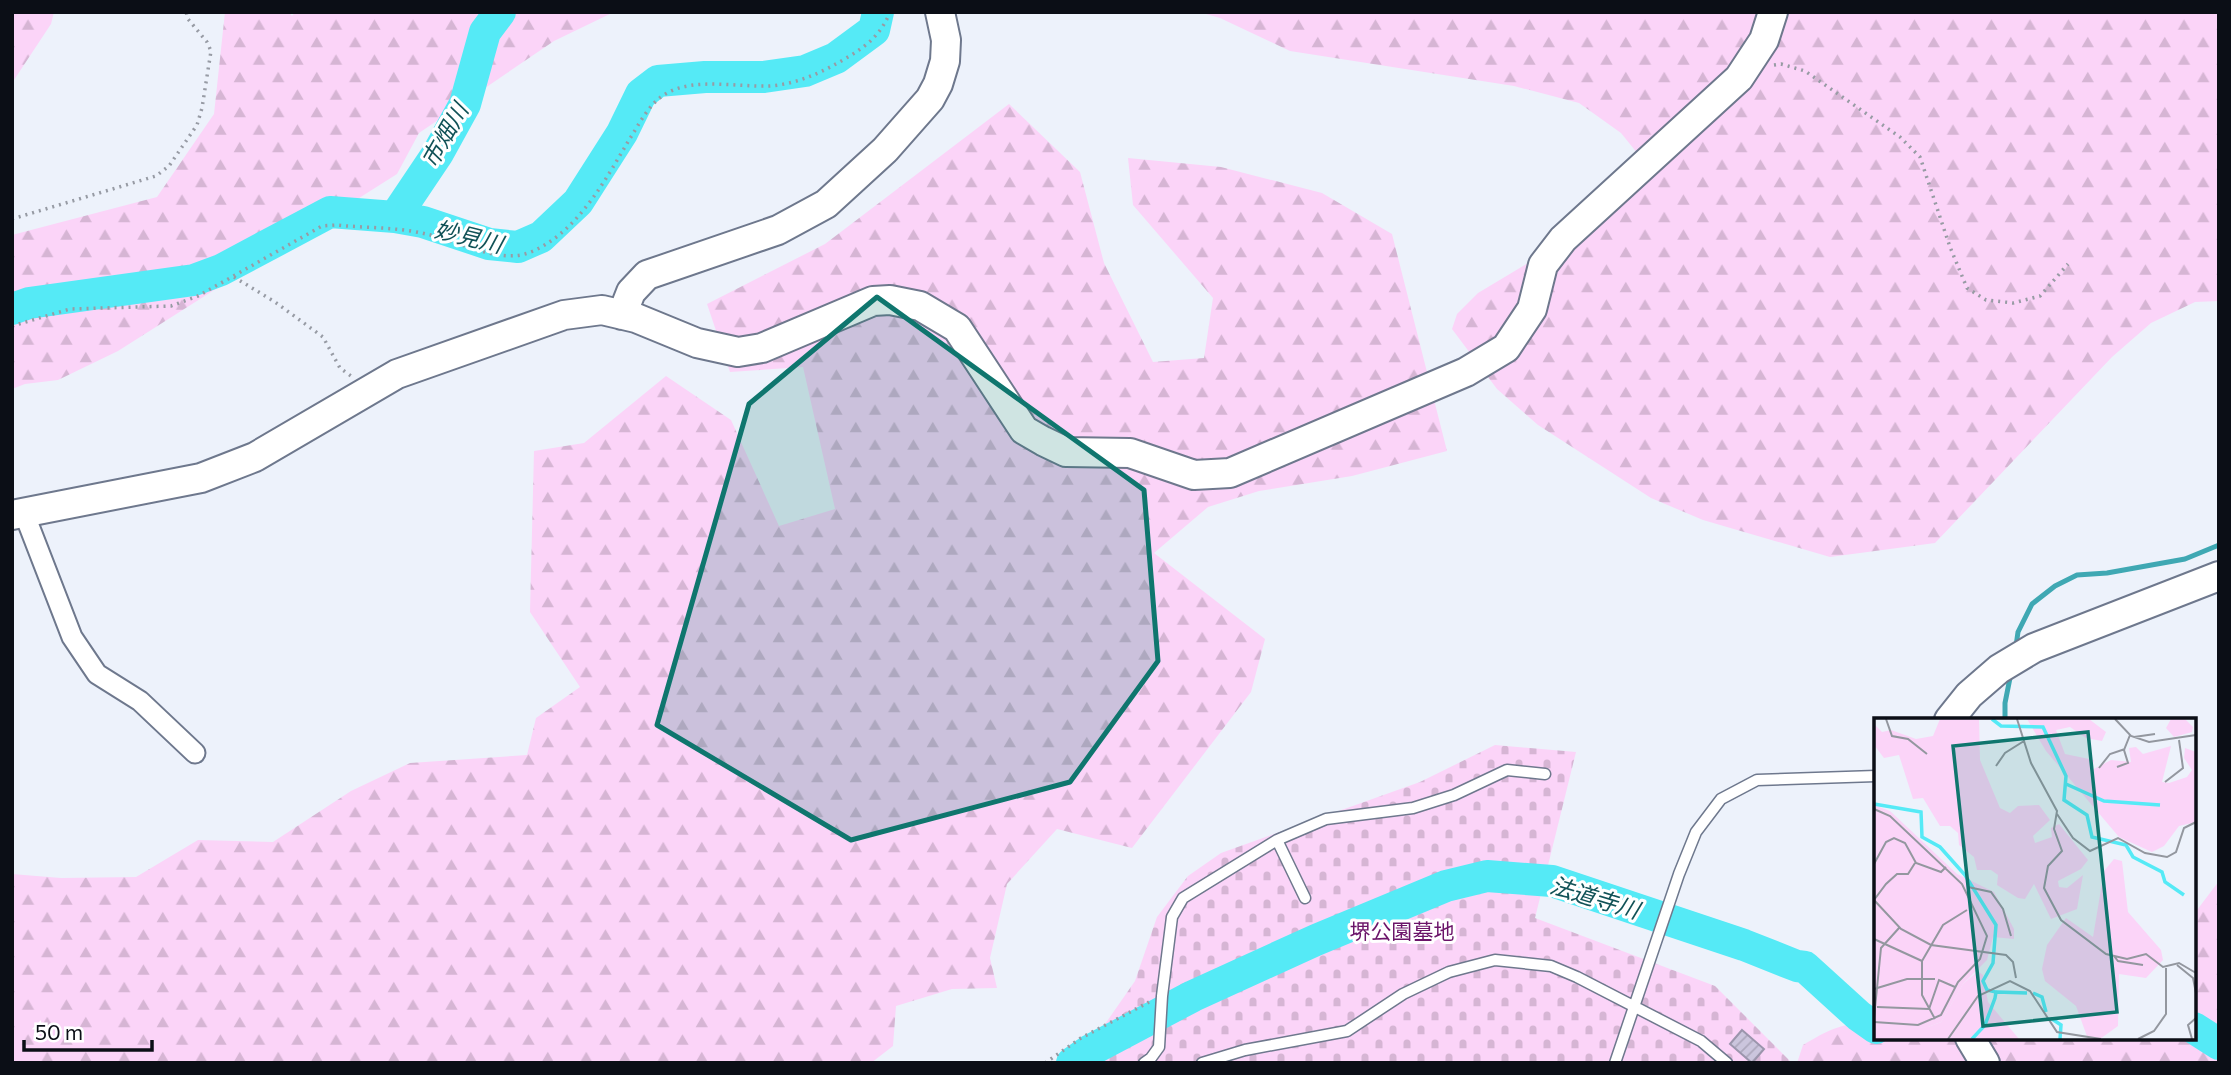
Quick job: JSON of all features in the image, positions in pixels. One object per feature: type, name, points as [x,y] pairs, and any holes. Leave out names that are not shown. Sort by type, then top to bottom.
[{"type":"street","points":[[622,315],[631,292],[647,275],[778,230],[826,204],[885,150],[930,99],[939,84],[945,61],[946,40],[940,12]]},
{"type":"street","points":[[195,753],[140,701],[97,674],[72,637],[49,573],[18,514],[201,478],[255,457],[397,374],[564,315],[602,310],[636,318],[697,343],[738,352],[762,348],[873,301],[890,300],[920,306],[957,328],[1024,430],[1043,442],[1066,452],[1129,453],[1195,475],[1230,473],[1466,372],[1506,348],[1532,309],[1543,265],[1563,239],[1739,78],[1764,40],[1773,12]]},
{"type":"street","points":[[1951,718],[1969,695],[1999,669],[2034,649],[2219,576]]},
{"type":"lane","points":[[1144,1063],[1158,1047],[1161,1036],[1162,997],[1172,917],[1183,898],[1277,841],[1326,819],[1413,808],[1454,795],[1507,769],[1545,774]]},
{"type":"lane","points":[[1615,1063],[1679,874],[1696,832],[1721,799],[1757,779],[1874,776]]},
{"type":"lane","points":[[1277,841],[1305,898]]},
{"type":"lane","points":[[1202,1063],[1245,1050],[1347,1031],[1415,989],[1449,972],[1495,960],[1551,966],[1577,977],[1701,1041],[1727,1063]]},
{"type":"path","points":[[12,219],[156,176],[169,166],[197,125],[211,51],[186,12]]},
{"type":"path","points":[[12,326],[70,309],[171,306],[198,296],[322,226],[425,233],[501,255],[530,253],[565,229],[581,212],[653,104],[666,93],[682,86],[769,86],[796,82],[824,71],[862,49],[879,33],[890,12]]},
{"type":"path","points":[[1746,68],[1781,64],[1805,71],[1900,137],[1920,157],[1950,247],[1967,288],[1986,300],[2013,303],[2040,296],[2068,264]]},
{"type":"path","points":[[233,276],[323,337],[340,368],[348,375],[359,376]]},
{"type":"path","points":[[1045,1063],[1081,1038],[1162,997]]},
{"type":"highlighted area","points":[[877,297],[1144,490],[1158,661],[1070,782],[851,840],[657,725],[749,404]]},
{"type":"green space","points":[[12,12],[54,12],[51,24],[12,83]]},
{"type":"green space","points":[[225,12],[289,12],[292,16],[295,12],[614,12],[554,41],[419,133],[397,174],[118,351],[58,380],[25,384],[12,389],[12,235],[157,197],[214,114]]},
{"type":"green space","points":[[1199,12],[2219,12],[2219,301],[2195,302],[2151,323],[2112,357],[1935,543],[1830,557],[1703,520],[1651,498],[1538,425],[1497,389],[1452,329],[1457,314],[1478,293],[1550,250],[1638,154],[1621,133],[1579,103],[1514,86],[1290,51],[1220,18]]},
{"type":"green space","points":[[1009,104],[1080,172],[1104,263],[1153,362],[1204,358],[1213,298],[1133,205],[1128,158],[1221,167],[1322,193],[1392,234],[1447,451],[1352,476],[1259,491],[1208,507],[1154,553],[1265,639],[1251,692],[1132,848],[1057,829],[1007,884],[990,958],[997,988],[952,989],[896,1006],[893,1046],[871,1063],[12,1063],[12,874],[61,878],[136,877],[198,840],[273,842],[351,791],[410,763],[527,755],[536,718],[580,687],[530,612],[534,451],[584,443],[666,376],[731,420],[779,526],[835,509],[803,367],[730,372],[707,304],[825,244]]},
{"type":"green space","name":"堺公園墓地","points":[[1495,745],[1576,752],[1535,918],[1715,986],[1792,1063],[1078,1063],[1135,981],[1157,917],[1188,876],[1221,853],[1420,782]]},
{"type":"green space","points":[[2219,881],[2219,1063],[1797,1063],[1803,1045],[1837,1028],[1855,1023],[1874,1023],[1874,1040],[2196,1040],[2196,911]]},
{"type":"building","points":[[1742,1030],[1764,1049],[1752,1063],[1730,1044]]},
{"type":"waterway","name":"市畑川","points":[[395,217],[438,153],[465,104],[485,32],[500,12]]},
{"type":"waterway","name":"妙見川","points":[[12,309],[29,303],[194,280],[221,270],[330,212],[423,222],[489,244],[518,247],[541,237],[578,202],[622,133],[641,94],[658,81],[705,77],[764,77],[805,71],[836,58],[874,30],[878,12]]},
{"type":"waterway","points":[[2016,646],[2018,632],[2032,604],[2055,586],[2077,575],[2107,573],[2185,559],[2219,545]]},
{"type":"waterway","points":[[2005,718],[2011,673]]},
{"type":"waterway","name":"法道寺川","points":[[1072,1063],[1089,1051],[1193,996],[1316,940],[1446,886],[1487,876],[1552,881],[1805,967],[1874,1027]]},
{"type":"waterway","points":[[2196,1029],[2219,1044]]}]
